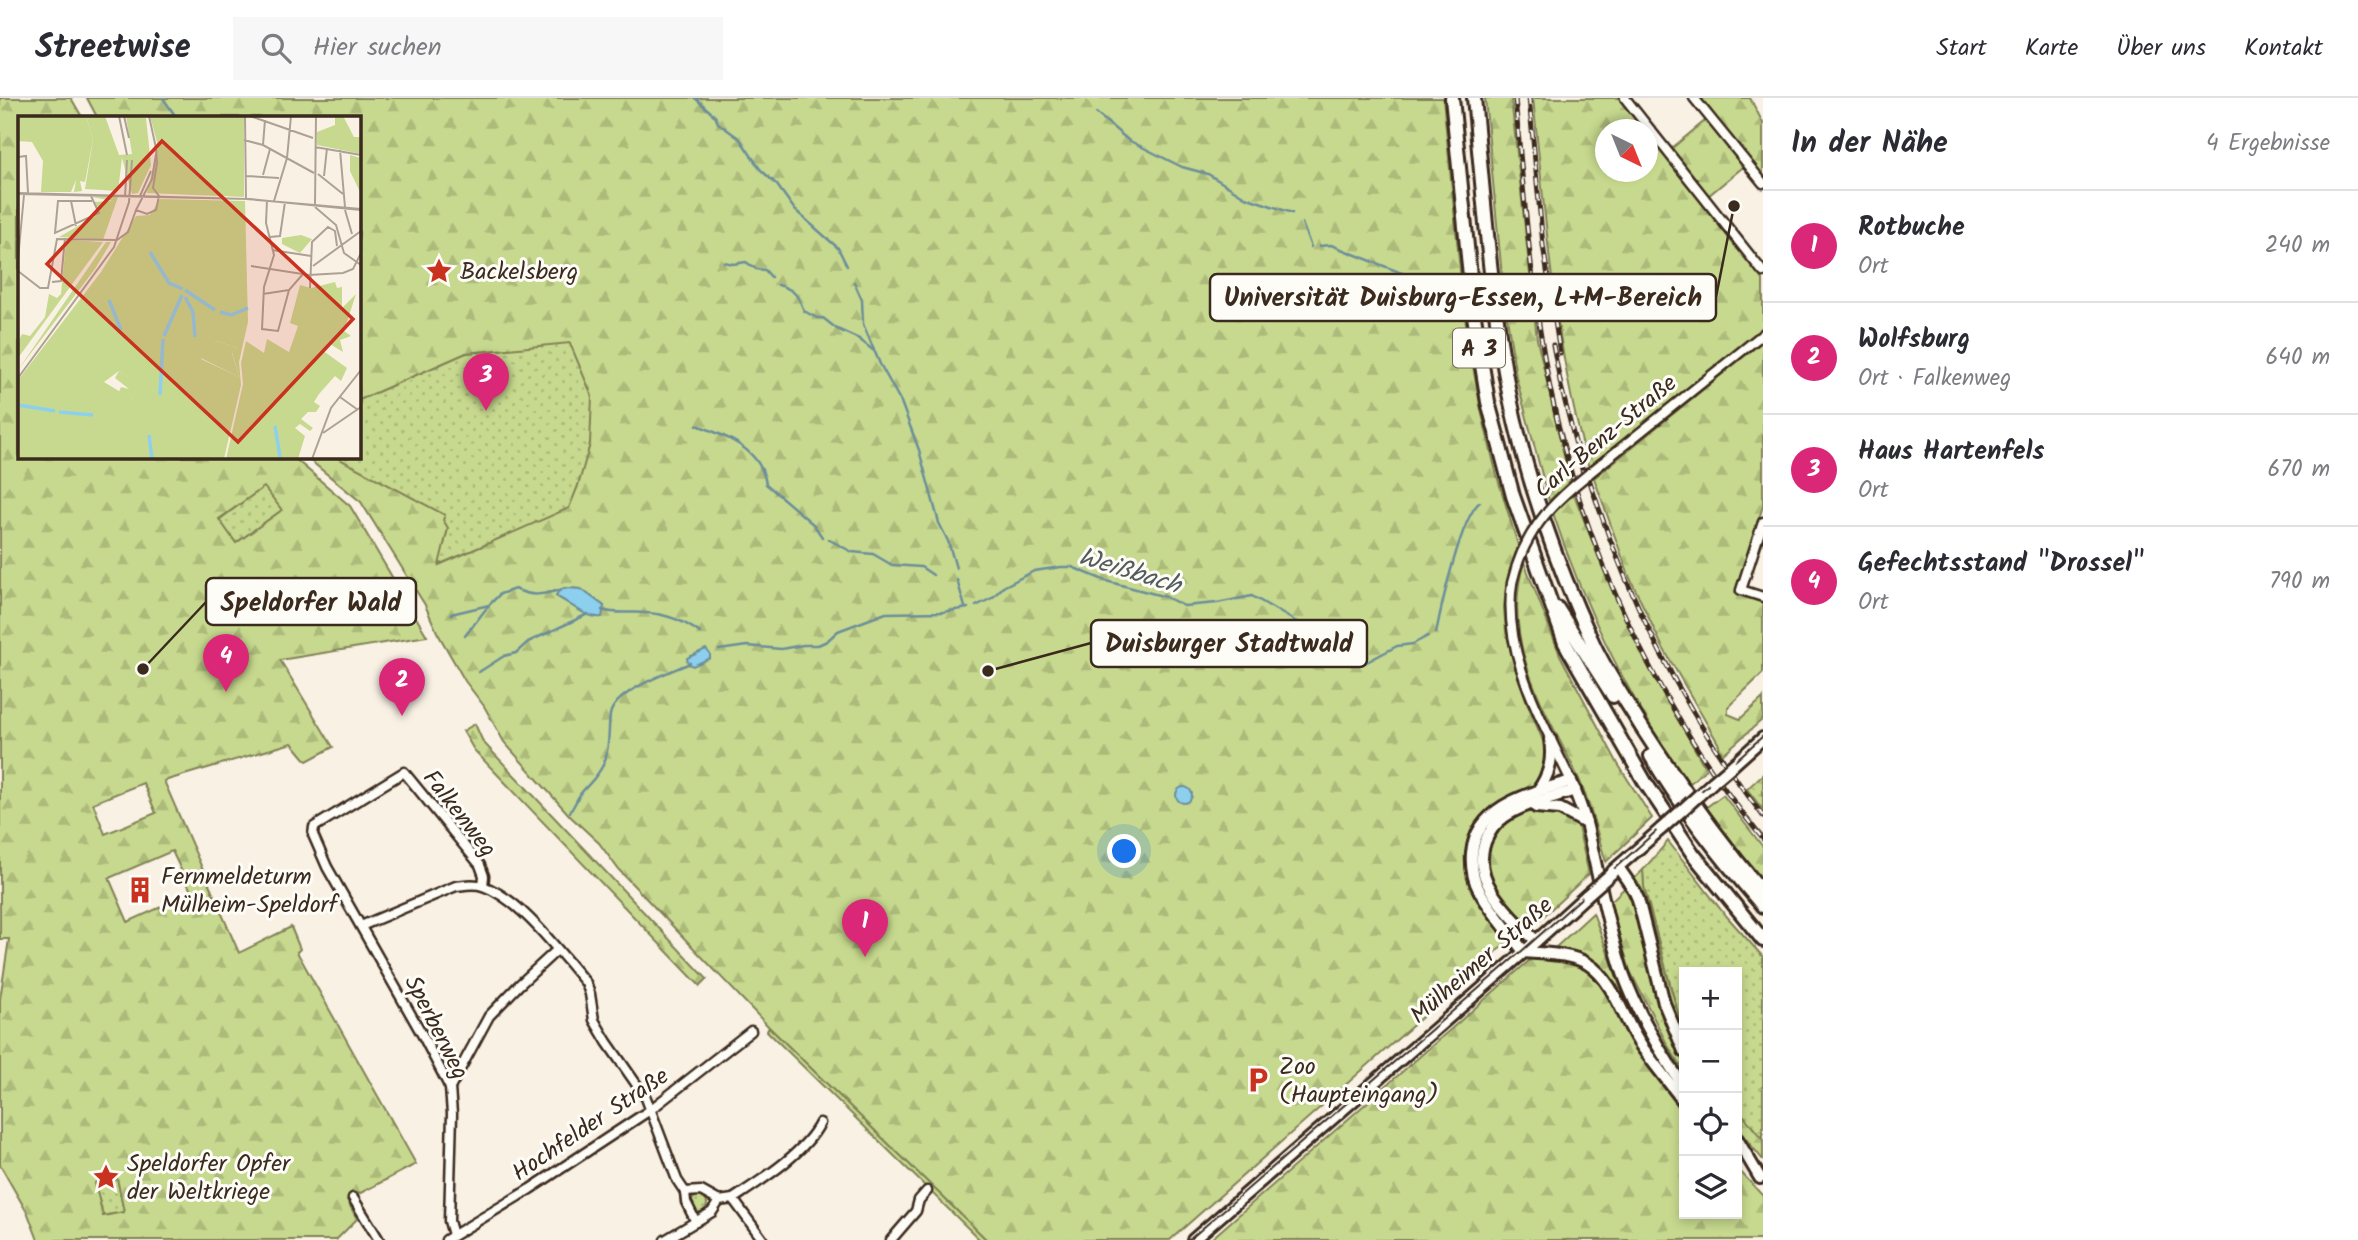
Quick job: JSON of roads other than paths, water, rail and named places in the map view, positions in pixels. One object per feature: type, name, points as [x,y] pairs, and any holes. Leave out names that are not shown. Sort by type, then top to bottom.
[{"type":"highway","name":"A 3","points":[[1452,98],[1474,316],[1489,402],[1513,496],[1545,590],[1664,779],[1709,841],[1763,906]]},
{"type":"highway","name":"A 3","points":[[1474,98],[1488,243],[1509,394],[1533,485],[1554,547],[1591,641],[1624,699],[1718,839],[1763,893]]},
{"type":"highway","points":[[1545,590],[1565,643],[1644,782],[1693,854],[1763,940]]},
{"type":"main road","name":"Mülheimer Straße","points":[[1193,1240],[1536,942],[1763,738]]},
{"type":"main road","points":[[1537,792],[1550,771],[1550,739]]},
{"type":"main road","points":[[1573,785],[1537,792],[1504,806],[1490,816],[1478,832],[1472,851],[1472,869],[1480,893],[1524,952],[1579,960],[1598,973],[1639,1042],[1679,1095]]},
{"type":"main road","points":[[1536,942],[1493,894],[1482,867],[1483,846],[1492,829],[1503,818],[1573,785]]},
{"type":"main road","name":"Carl-Benz-Straße","points":[[1573,785],[1586,823],[1623,974],[1665,1059],[1679,1080]]},
{"type":"main road","points":[[1522,808],[1560,808],[1586,823]]},
{"type":"main road","points":[[1615,870],[1634,890],[1664,1003],[1679,1039]]},
{"type":"main road","points":[[1742,1148],[1761,1180]]},
{"type":"main road","points":[[1738,1156],[1761,1180]]},
{"type":"street","points":[[1625,98],[1763,272]]},
{"type":"street","points":[[1694,98],[1763,183]]},
{"type":"street","name":"Carl-Benz-Straße","points":[[1573,785],[1533,703],[1515,644],[1511,619],[1512,583],[1525,543],[1542,517],[1572,486],[1763,332]]},
{"type":"street","points":[[1763,522],[1741,590],[1763,597]]},
{"type":"street","name":"Falkenweg","points":[[361,926],[327,867],[313,835],[314,827],[404,772],[480,865],[484,876],[483,886]]},
{"type":"street","points":[[361,926],[456,886],[483,886],[514,904],[586,984],[594,1020],[646,1098],[696,1222]]},
{"type":"street","name":"Sperberweg","points":[[361,926],[450,1088],[450,1238]]},
{"type":"street","points":[[450,1088],[489,1016],[557,950]]},
{"type":"street","name":"Hochfelder Straße","points":[[450,1238],[650,1110],[751,1031]]},
{"type":"street","points":[[685,1192],[701,1191],[719,1201],[733,1199],[785,1161],[814,1134],[820,1124]]},
{"type":"street","points":[[891,1240],[916,1211],[919,1200],[927,1191]]},
{"type":"street","points":[[354,1198],[379,1240]]},
{"type":"street","points":[[733,1199],[763,1240]]},
{"type":"street","points":[[666,1240],[712,1212],[719,1201]]},
{"type":"water","points":[[581,589],[604,606],[602,617],[584,613],[556,596],[559,590]]},
{"type":"water","points":[[706,649],[710,658],[693,666],[688,664],[687,658]]},
{"type":"water","points":[[1181,787],[1187,787],[1192,795],[1190,801],[1181,803],[1176,798],[1176,792]]},
{"type":"waterway","points":[[163,98],[175,116]]},
{"type":"waterway","points":[[695,98],[715,116],[718,123],[740,139],[760,169],[777,185],[795,210],[838,248],[847,266]]},
{"type":"waterway","points":[[1096,113],[1128,140],[1182,167],[1208,174],[1245,197],[1292,213]]},
{"type":"waterway","points":[[1302,223],[1311,247]]},
{"type":"waterway","points":[[1319,246],[1331,245],[1437,287]]},
{"type":"waterway","points":[[724,262],[746,262],[756,269],[765,270],[771,277]]},
{"type":"waterway","points":[[854,282],[862,300],[863,324],[880,364],[901,402],[956,568]]},
{"type":"waterway","points":[[778,285],[795,294],[804,311],[823,318],[874,351]]},
{"type":"waterway","points":[[697,425],[730,439],[750,453],[763,472],[766,484],[814,525],[822,537]]},
{"type":"waterway","name":"Weißbach","points":[[1436,633],[1459,543],[1473,511],[1480,502]]},
{"type":"waterway","points":[[828,539],[852,552],[873,554],[892,565],[921,567],[933,575]]},
{"type":"waterway","name":"Weißbach","points":[[976,606],[992,598],[1003,587],[1034,571],[1072,567],[1106,581],[1166,597],[1184,606],[1252,596],[1300,624],[1314,636]]},
{"type":"waterway","points":[[957,580],[965,607]]},
{"type":"waterway","points":[[451,614],[489,605],[500,594],[515,589],[537,594],[561,591]]},
{"type":"waterway","points":[[465,636],[489,605]]},
{"type":"waterway","points":[[719,650],[747,646],[781,649],[818,645],[838,631],[886,613],[943,612],[968,608]]},
{"type":"waterway","points":[[602,610],[661,615],[700,633]]},
{"type":"waterway","points":[[479,672],[504,656],[516,653],[528,642],[588,614]]},
{"type":"waterway","name":"Weißbach","points":[[1339,661],[1352,665],[1363,664],[1397,646],[1413,644],[1428,636]]},
{"type":"waterway","name":"Weißbach","points":[[1319,640],[1334,657]]},
{"type":"waterway","points":[[570,812],[604,763],[610,715],[614,706],[644,683],[690,663]]},
{"type":"tram line","points":[[1189,1240],[1523,950],[1763,736]]},
{"type":"railway","points":[[1515,98],[1543,352],[1564,448],[1582,508],[1604,568],[1659,683],[1691,738],[1763,839]]},
{"type":"railway","points":[[1529,98],[1543,245],[1560,353]]},
{"type":"railway","points":[[1553,345],[1585,481]]},
{"type":"railway","points":[[1586,469],[1619,561],[1659,650],[1707,736],[1763,816]]},
{"type":"place","name":"Universität Duisburg-Essen, L+M-Bereich","points":[[1734,206]]},
{"type":"place","name":"Backelsberg","points":[[439,271]]},
{"type":"place","name":"Haus Hartenfels","points":[[486,411]]},
{"type":"place","name":"Speldorfer Wald","points":[[143,669]]},
{"type":"place","name":"Duisburger Stadtwald","points":[[988,671]]},
{"type":"place","name":"Gefechtsstand \"Drossel\"","points":[[226,692]]},
{"type":"place","name":"Wolfsburg","points":[[402,716]]},
{"type":"place","name":"Fernmeldeturm Mülheim-Speldorf","points":[[140,890]]},
{"type":"place","name":"Rotbuche","points":[[865,957]]},
{"type":"place","name":"Zoo (Haupteingang)","points":[[1258,1080]]},
{"type":"place","name":"Speldorfer Opfer der Weltkriege","points":[[106,1177]]}]
